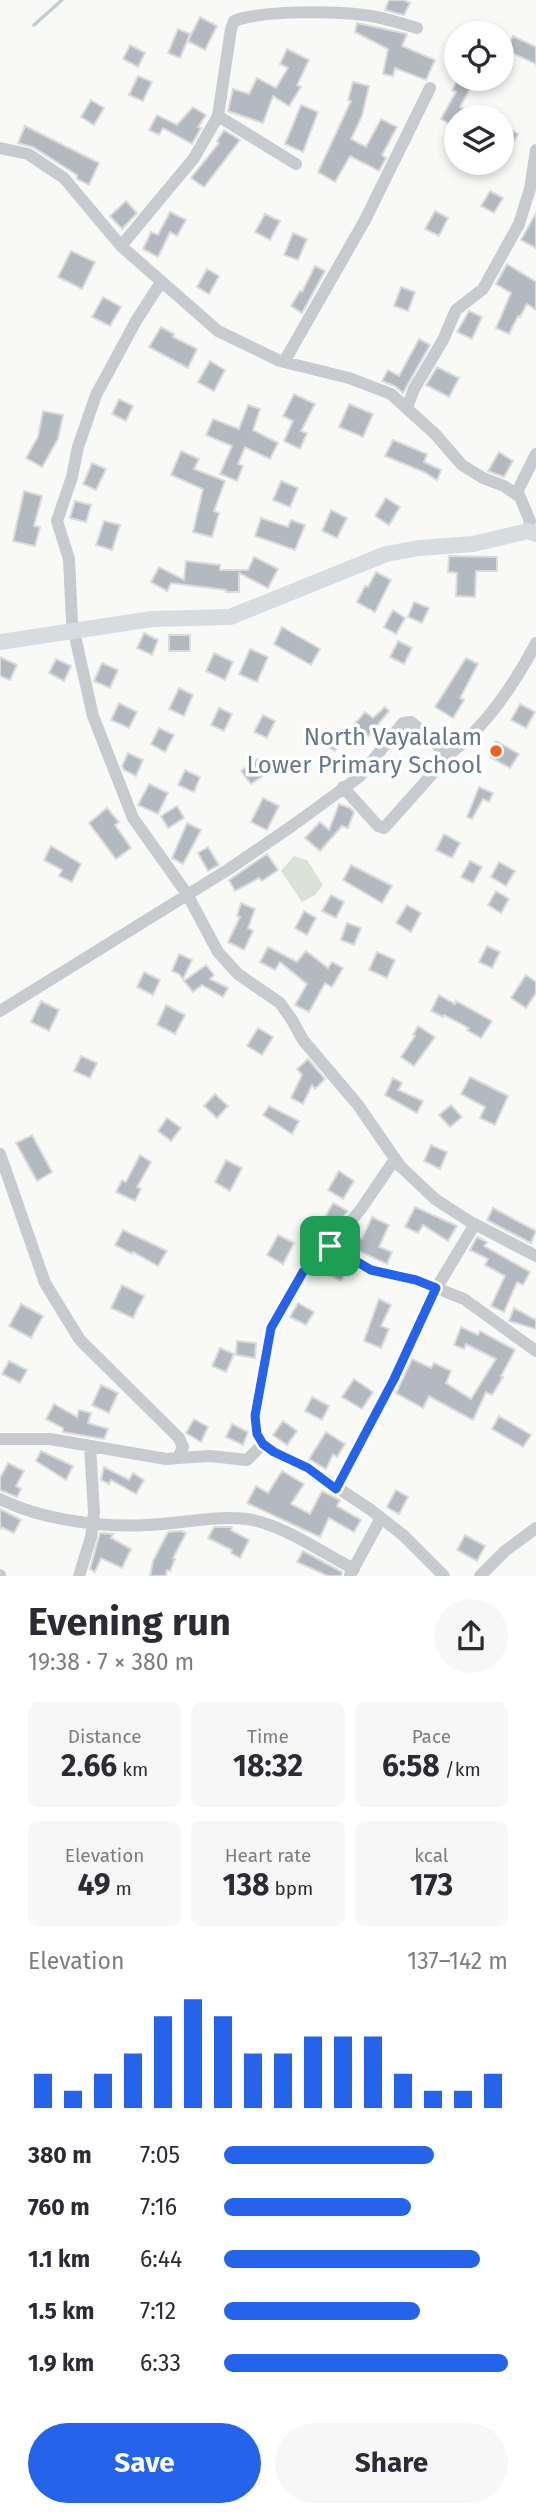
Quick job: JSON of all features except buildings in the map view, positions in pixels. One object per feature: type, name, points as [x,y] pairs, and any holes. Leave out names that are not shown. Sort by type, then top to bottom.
[{"type":"main road","points":[[0,642],[152,619],[230,617],[386,554],[419,548],[473,544],[532,533]]},
{"type":"street","points":[[121,246],[194,158],[218,116],[234,21],[261,14],[362,14],[417,28]]},
{"type":"street","points":[[284,362],[365,220],[430,88]]},
{"type":"street","points":[[218,116],[296,164]]},
{"type":"street","points":[[0,148],[28,153],[64,178],[121,246],[218,331],[284,362],[360,382],[391,394],[435,434],[462,465],[483,478],[505,486],[520,497],[532,533]]},
{"type":"street","points":[[407,408],[414,389],[443,340],[456,310],[483,289],[519,224],[530,189],[536,150]]},
{"type":"street","points":[[161,282],[136,321],[96,395],[57,522],[69,559],[69,599],[73,631],[93,716],[133,818],[187,894],[218,952],[238,974],[280,1003],[303,1040],[358,1105],[396,1159],[435,1199],[475,1224],[536,1256]]},
{"type":"street","points":[[516,494],[530,481],[536,454]]},
{"type":"street","points":[[343,787],[378,826],[384,828],[452,752],[468,740],[502,698],[536,643]]},
{"type":"street","points":[[0,1011],[292,826],[359,777],[403,723],[411,722],[444,751],[452,752]]},
{"type":"street","points":[[0,1154],[46,1283],[80,1340],[179,1438],[183,1447],[178,1458]]},
{"type":"street","points":[[396,1159],[361,1209],[330,1246],[303,1272],[271,1328],[255,1416],[257,1434],[263,1444],[274,1452],[308,1468],[381,1518],[403,1535],[444,1576]]},
{"type":"street","points":[[336,1489],[394,1379],[436,1288],[475,1224]]},
{"type":"street","points":[[330,1246],[371,1270],[416,1280],[464,1299],[536,1351]]},
{"type":"street","points":[[0,1439],[50,1439],[166,1459],[210,1456],[247,1460],[263,1444]]},
{"type":"street","points":[[79,1576],[93,1522],[90,1446]]},
{"type":"street","points":[[0,1499],[49,1516],[93,1522],[145,1525],[224,1517],[251,1520],[289,1534],[352,1572],[381,1518]]},
{"type":"street","points":[[480,1576],[505,1551],[536,1528]]},
{"type":"shaded area","points":[[294,856],[307,860],[323,885],[315,895],[302,902],[281,871]]},
{"type":"waterway","points":[[34,25],[62,0]]},
{"type":"place","name":"North Vayalalam Lower Primary School","points":[[496,751]]},
{"type":"route","points":[[330,1246],[371,1270],[416,1280],[436,1288],[394,1379],[336,1489],[308,1468],[263,1444],[257,1434],[255,1416],[271,1328],[303,1272],[330,1246]]}]
